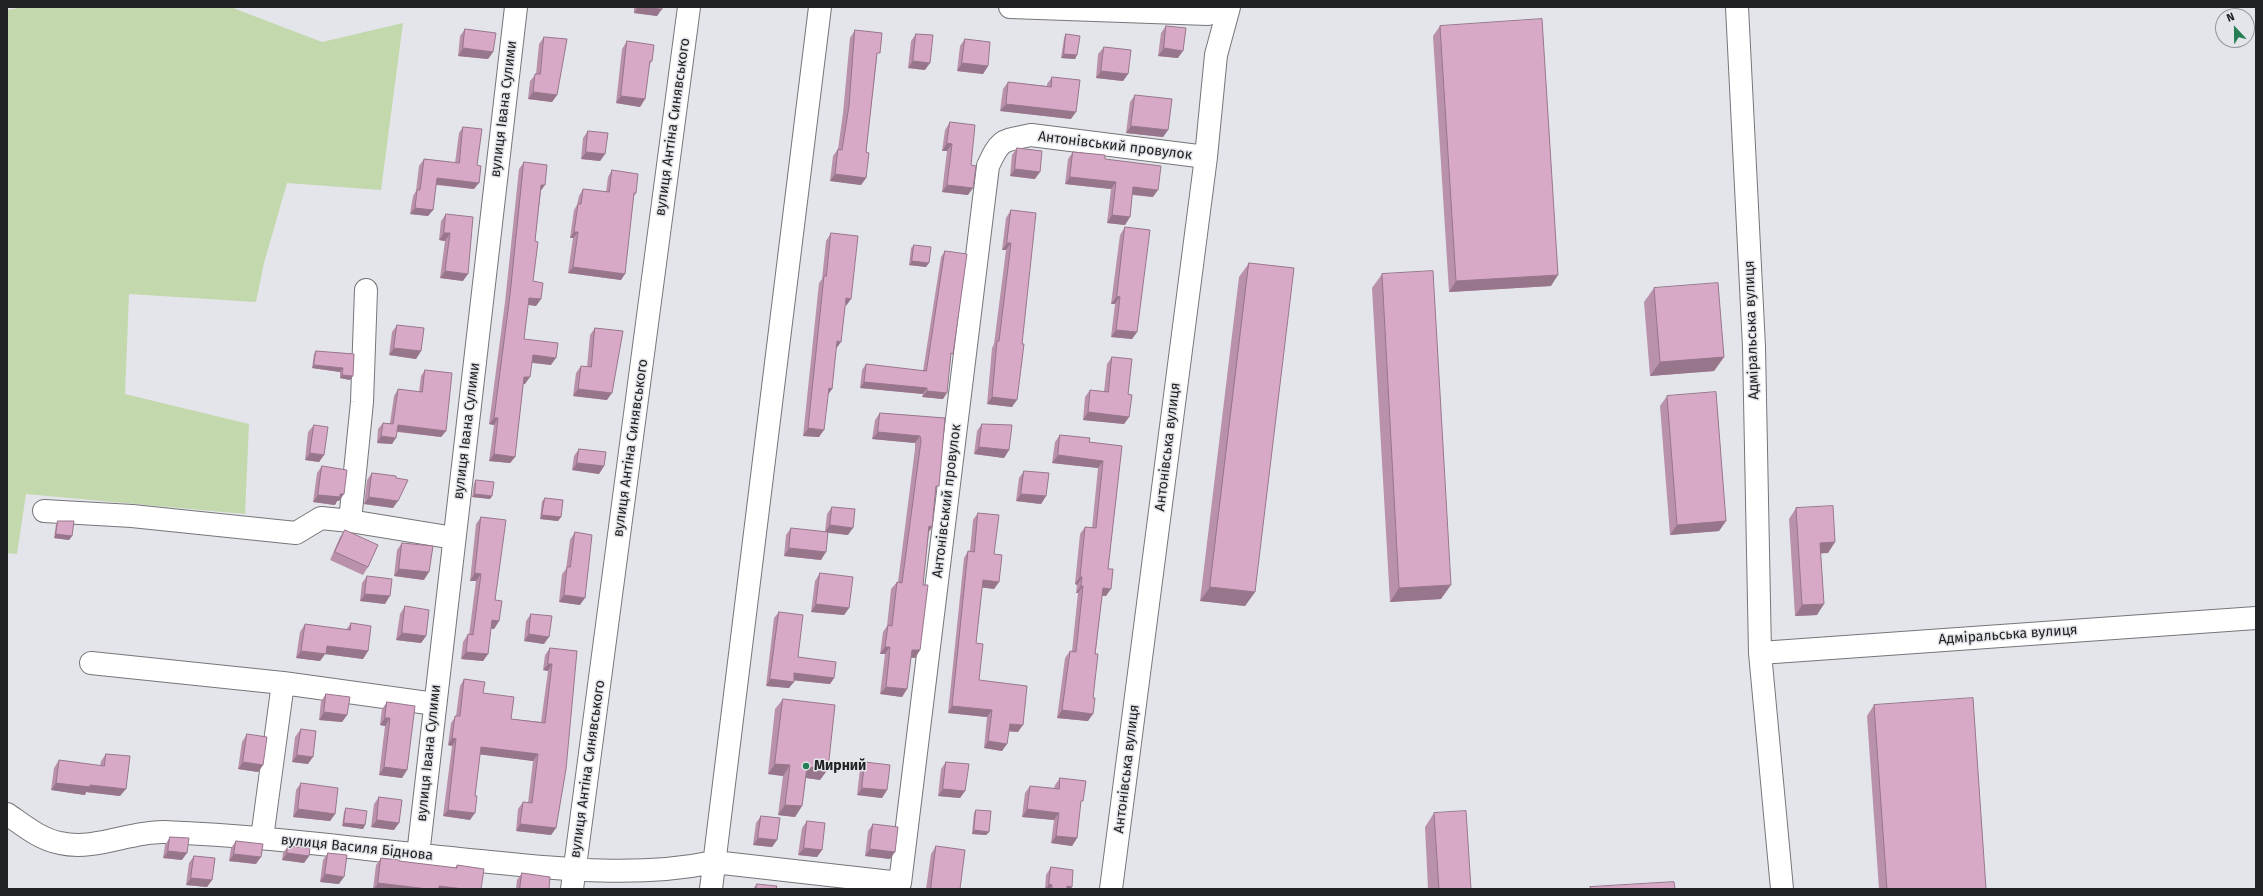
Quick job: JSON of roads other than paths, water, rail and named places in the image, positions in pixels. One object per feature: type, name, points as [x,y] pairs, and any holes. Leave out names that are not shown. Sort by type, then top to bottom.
[{"type":"street","name":"вулиця Івана Сулими","points":[[418,855],[434,704],[516,7]]},
{"type":"street","name":"вулиця Антіна Синявського","points":[[573,880],[689,7]]},
{"type":"street","points":[[711,889],[820,7]]},
{"type":"street","points":[[1010,7],[1208,14],[1225,7]]},
{"type":"street","name":"Антонівська вулиця","points":[[1112,889],[1206,157],[1216,55],[1230,7]]},
{"type":"street","name":"Адміральська вулиця","points":[[1736,7],[1754,347],[1760,652],[1782,889]]},
{"type":"street","name":"Антонівський провулок","points":[[714,862],[900,882],[988,166],[996,149],[1003,140],[1031,135],[1206,157]]},
{"type":"street","points":[[350,520],[362,402],[366,290]]},
{"type":"street","points":[[44,511],[132,516],[296,533],[321,518],[350,520],[454,538]]},
{"type":"street","name":"Адміральська вулиця","points":[[1760,652],[2256,618]]},
{"type":"street","points":[[92,663],[283,683],[434,704]]},
{"type":"street","points":[[262,838],[283,683]]},
{"type":"street","name":"вулиця Василя Біднова","points":[[7,814],[29,829],[60,844],[87,844],[161,832],[262,838],[418,855],[573,880],[684,868],[714,862]]},
{"type":"place","name":"Мирний","points":[[806,766]]}]
